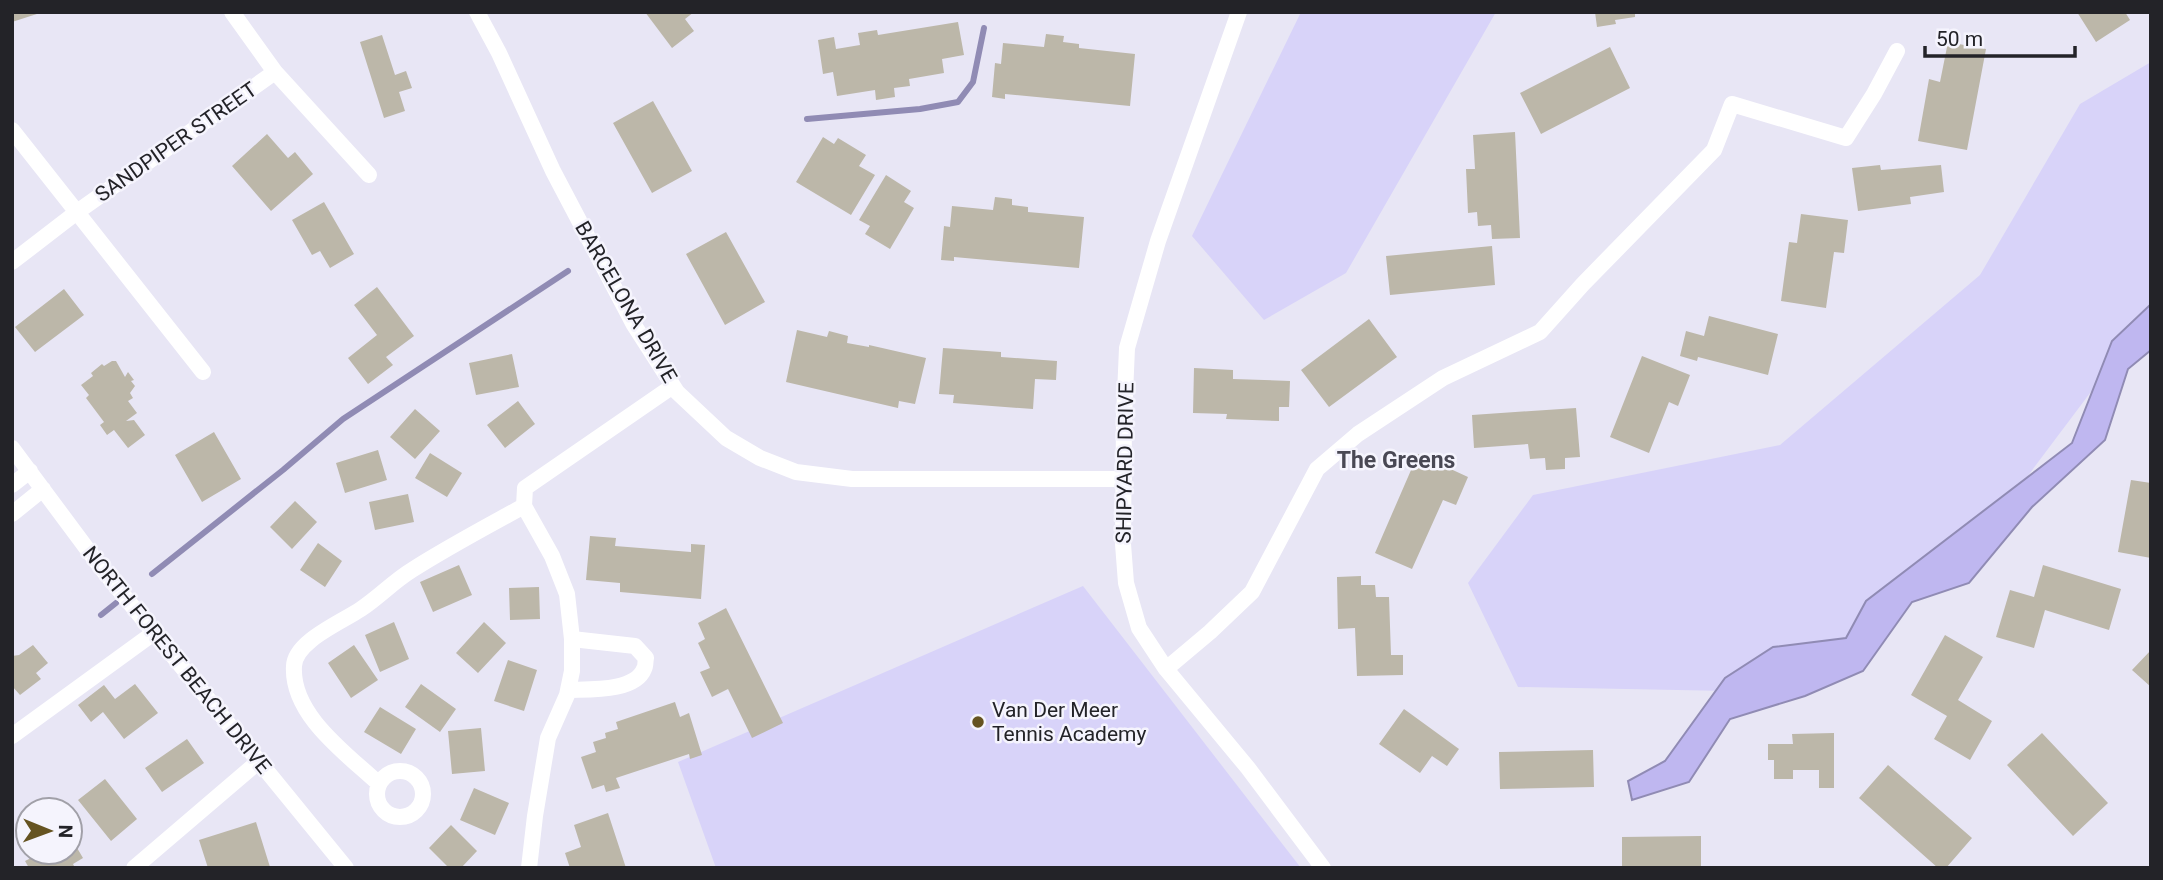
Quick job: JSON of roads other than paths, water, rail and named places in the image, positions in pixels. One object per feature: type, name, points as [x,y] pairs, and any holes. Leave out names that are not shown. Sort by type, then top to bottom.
[{"type":"street","name":"SANDPIPER STREET","points":[[232,12],[275,72],[369,176]]},
{"type":"street","name":"BARCELONA DRIVE","points":[[477,12],[499,53],[553,171],[634,325],[673,386],[726,438],[760,458],[796,472],[852,479],[1124,480]]},
{"type":"street","name":"SHIPYARD DRIVE","points":[[1239,12],[1158,241],[1127,348],[1124,417],[1126,583],[1139,628],[1166,669],[1248,768],[1323,868]]},
{"type":"street","points":[[1166,669],[1210,632],[1251,592],[1317,469],[1358,434],[1443,378],[1540,332],[1714,150],[1732,104],[1846,138],[1897,51]]},
{"type":"street","name":"SANDPIPER STREET","points":[[12,261],[275,72]]},
{"type":"street","name":"SANDPIPER STREET","points":[[12,130],[203,372]]},
{"type":"street","points":[[530,868],[535,816],[548,738],[568,690],[572,671],[572,639],[567,594],[552,556],[524,506],[525,488],[673,386]]},
{"type":"street","name":"NORTH FOREST BEACH DRIVE","points":[[12,448],[102,569],[258,762],[308,818],[346,868]]},
{"type":"street","points":[[12,485],[30,471]]},
{"type":"street","points":[[12,514],[43,489]]},
{"type":"street","points":[[379,784],[313,722],[296,688],[294,664],[300,650],[361,609],[410,571],[524,506]]},
{"type":"street","points":[[12,736],[155,632]]},
{"type":"street","points":[[568,690],[604,689],[625,684],[636,679],[644,669],[646,658],[635,646],[572,639]]},
{"type":"street","points":[[134,868],[258,762]]},
{"type":"waterway","points":[[807,119],[920,109],[958,102],[973,82],[984,28]]},
{"type":"waterway","points":[[152,574],[343,419],[568,271]]},
{"type":"waterway","points":[[101,615],[116,603]]},
{"type":"place","name":"Van Der Meer Tennis Academy","points":[[978,722]]},
{"type":"district","name":"The Greens","points":[[1396,460]]}]
